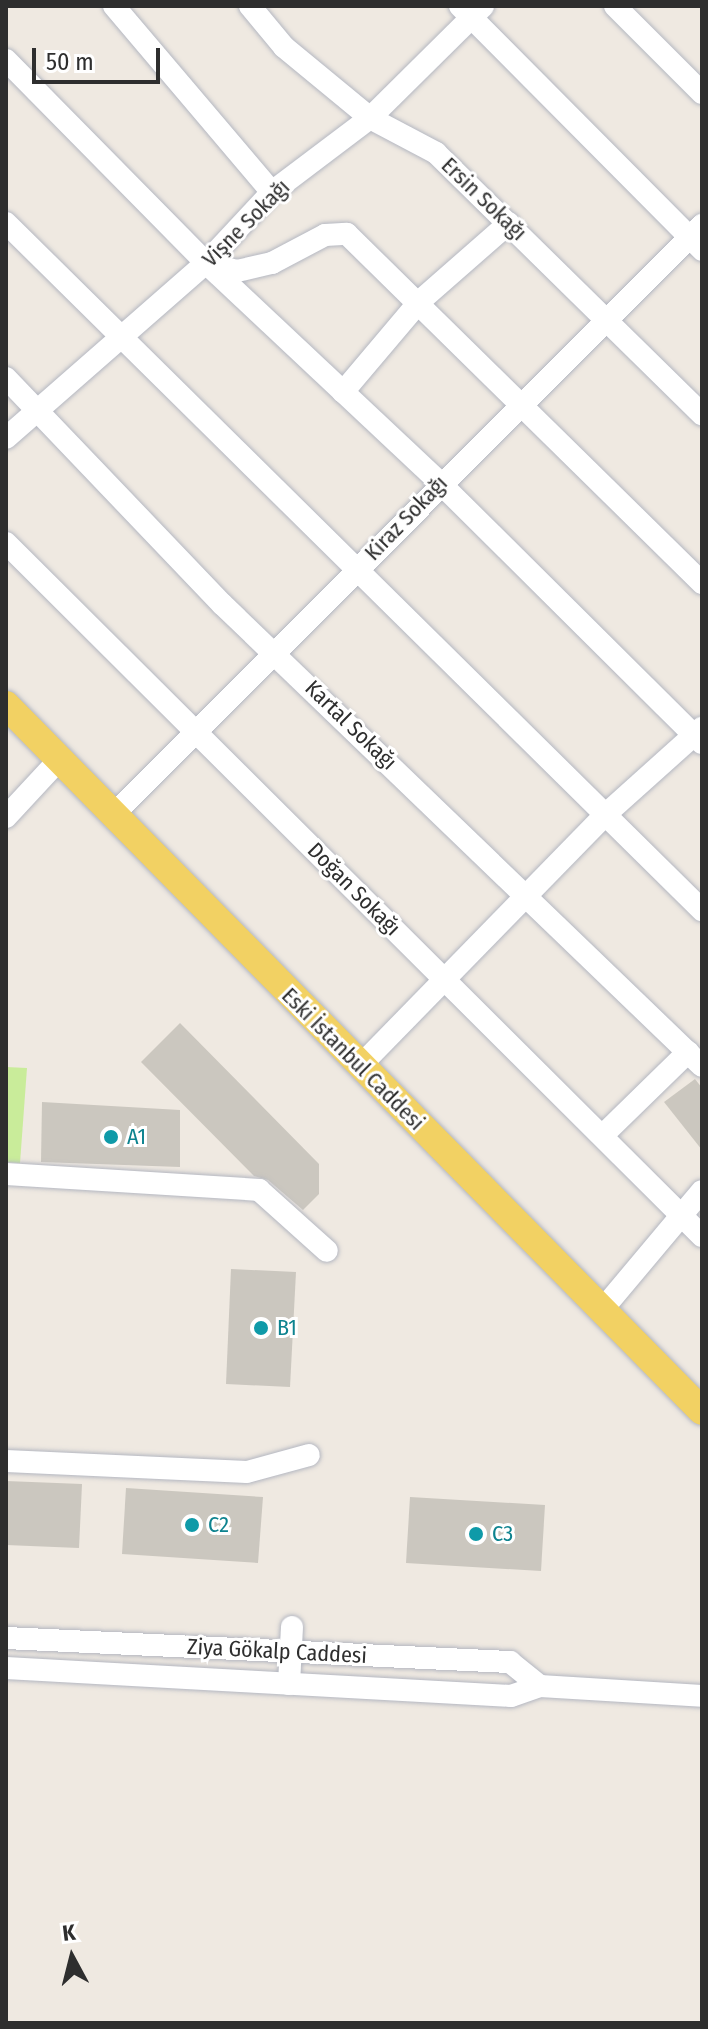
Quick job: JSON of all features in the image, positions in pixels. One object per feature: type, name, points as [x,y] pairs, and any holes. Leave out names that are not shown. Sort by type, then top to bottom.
[{"type":"main road","name":"Eski İstanbul Caddesi","points":[[6,705],[702,1411]]},
{"type":"street","points":[[114,6],[272,192]]},
{"type":"street","name":"Ersin Sokağı","points":[[250,6],[284,47],[370,118],[436,153],[606,316],[702,414]]},
{"type":"street","points":[[615,6],[702,93]]},
{"type":"street","points":[[471,9],[698,238]]},
{"type":"street","name":"Vişne Sokağı","points":[[6,438],[206,263],[272,192],[370,118],[471,9]]},
{"type":"street","points":[[6,60],[206,263],[440,483],[699,735],[606,814],[448,982],[360,1066]]},
{"type":"street","points":[[6,223],[125,335],[702,910]]},
{"type":"street","points":[[343,392],[420,301],[509,223]]},
{"type":"street","points":[[206,263],[237,271],[272,263],[325,235],[347,234],[420,301],[702,583]]},
{"type":"street","name":"Kiraz Sokağı","points":[[113,815],[606,316],[698,238]]},
{"type":"street","name":"Kartal Sokağı","points":[[6,378],[222,604],[275,651],[695,1059]]},
{"type":"street","name":"Doğan Sokağı","points":[[6,543],[702,1236]]},
{"type":"street","points":[[6,817],[59,760]]},
{"type":"street","points":[[603,1135],[695,1059]]},
{"type":"street","points":[[6,1174],[259,1190],[327,1251]]},
{"type":"street","points":[[602,1310],[702,1191]]},
{"type":"street","points":[[6,1461],[247,1472],[309,1455]]},
{"type":"street","points":[[289,1684],[292,1627]]},
{"type":"street","name":"Ziya Gökalp Caddesi","points":[[6,1638],[510,1662],[540,1686]]},
{"type":"street","name":"Ziya Gökalp Caddesi","points":[[6,1668],[511,1696],[540,1686],[702,1696]]},
{"type":"green space","points":[[6,1067],[27,1068],[20,1163],[6,1162]]},
{"type":"building","points":[[180,1023],[319,1164],[319,1194],[303,1210],[268,1180],[254,1176],[141,1062]]},
{"type":"building","points":[[695,1079],[702,1088],[702,1150],[664,1102]]},
{"type":"building","name":"A1","points":[[42,1102],[180,1110],[180,1167],[41,1162]]},
{"type":"building","name":"B1","points":[[231,1269],[296,1272],[290,1387],[226,1384]]},
{"type":"building","points":[[6,1481],[82,1484],[79,1548],[6,1545]]},
{"type":"building","name":"C2","points":[[126,1488],[263,1497],[258,1563],[122,1554]]},
{"type":"building","name":"C3","points":[[410,1497],[545,1505],[541,1571],[406,1563]]},
{"type":"place","name":"A1","points":[[111,1137]]},
{"type":"place","name":"B1","points":[[261,1328]]},
{"type":"place","name":"C2","points":[[192,1525]]},
{"type":"place","name":"C3","points":[[476,1534]]}]
